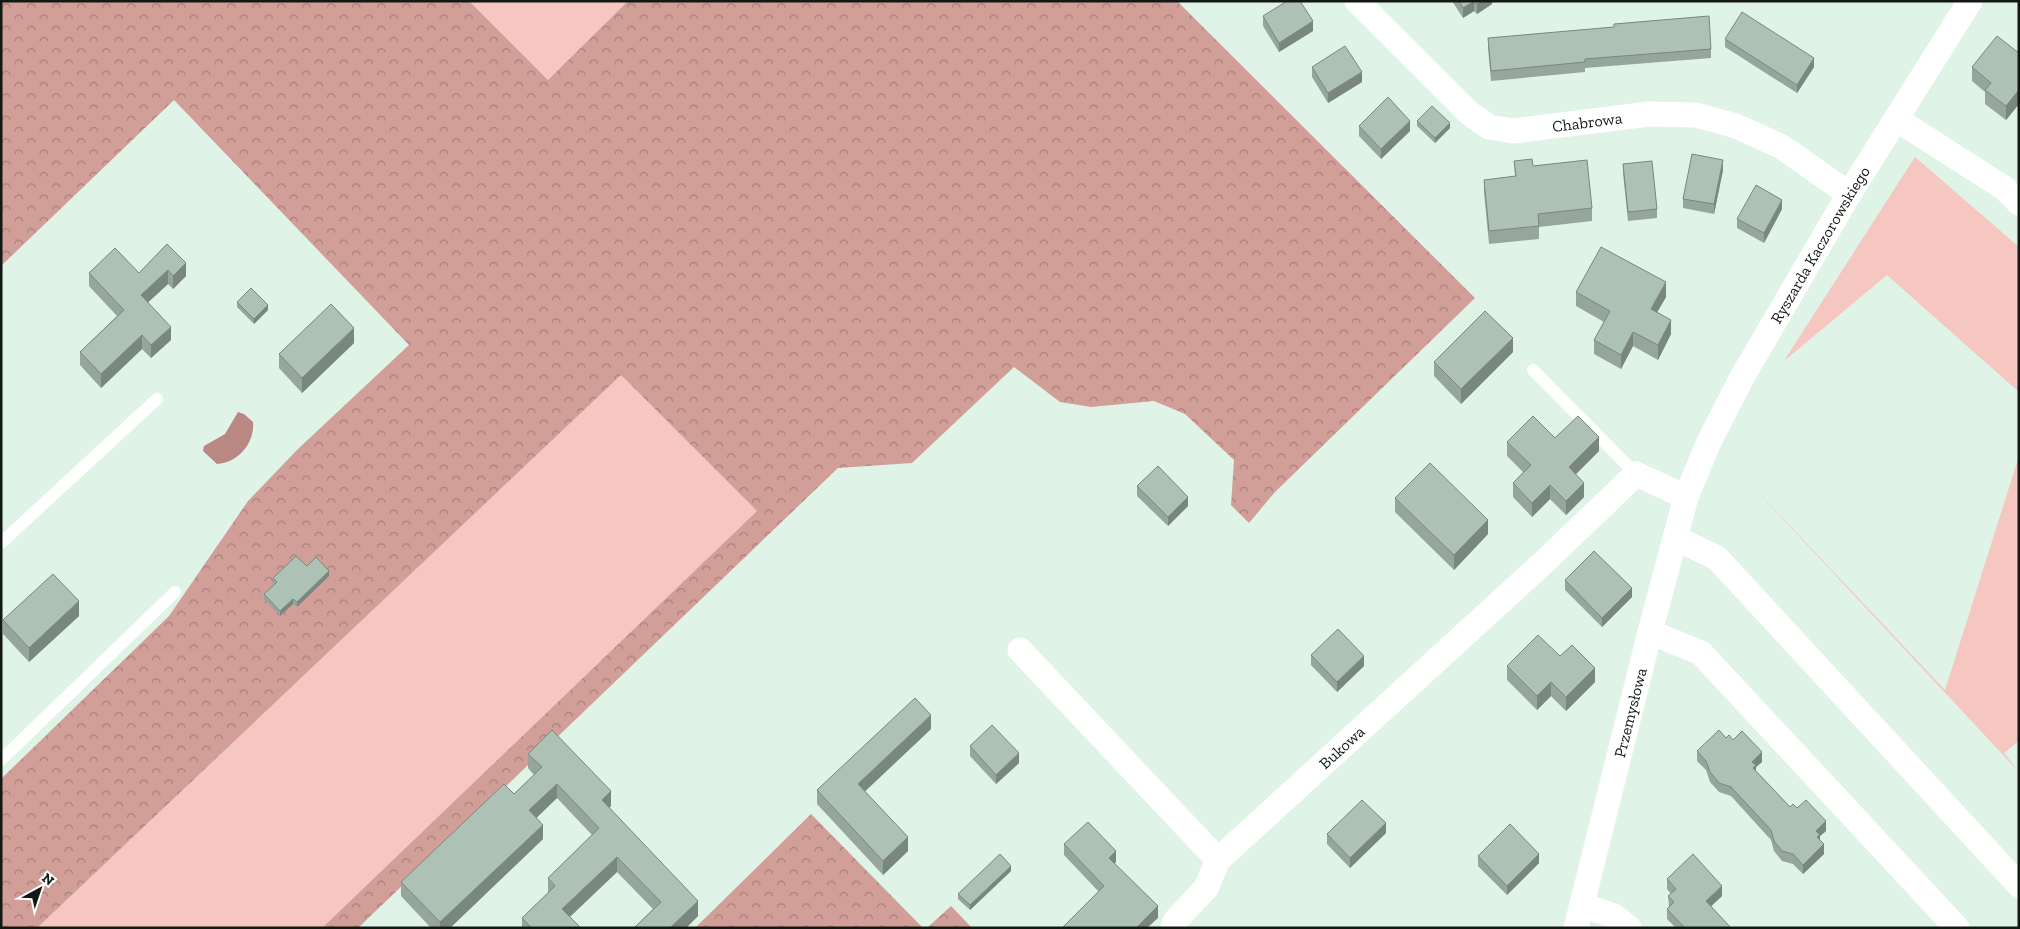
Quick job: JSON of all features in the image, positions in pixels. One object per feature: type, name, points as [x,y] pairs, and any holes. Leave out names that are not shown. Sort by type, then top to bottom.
[{"type":"street","name":"Chabrowa","points":[[1357,1],[1469,113],[1489,127],[1514,131],[1649,114],[1696,115],[1736,126],[1782,147],[1849,194]]},
{"type":"street","name":"Ryszarda Kaczorowskiego","points":[[1686,497],[1708,444],[1741,379],[1849,194],[1970,1]]},
{"type":"street","points":[[1896,119],[2004,188],[2019,203]]},
{"type":"street","points":[[1636,474],[1686,497]]},
{"type":"street","name":"Bukowa","points":[[1218,860],[1543,563],[1636,474]]},
{"type":"street","name":"Przemysłowa","points":[[1579,916],[1686,497]]},
{"type":"street","points":[[1676,538],[1718,558],[2019,884]]},
{"type":"street","points":[[1650,632],[1701,653],[1957,928]]},
{"type":"street","points":[[1020,650],[1218,860],[1206,888],[1175,921],[1173,928]]},
{"type":"street","points":[[1579,916],[1614,916],[1629,928]]},
{"type":"lane","points":[[1533,370],[1636,474]]},
{"type":"lane","points":[[1,543],[157,400]]},
{"type":"lane","points":[[1,760],[175,592]]},
{"type":"shaded area","points":[[469,1],[628,1],[548,80]]},
{"type":"shaded area","points":[[1915,157],[2019,247],[2019,392],[1887,275],[1784,361]]},
{"type":"shaded area","points":[[621,375],[757,511],[322,928],[37,928]]},
{"type":"shaded area","points":[[238,412],[244,414],[253,422],[251,437],[244,450],[238,456],[225,463],[217,464],[203,451],[204,446],[225,434]]},
{"type":"shaded area","points":[[2019,456],[2019,741],[2004,753],[2019,772],[1727,459],[1945,690]]},
{"type":"green space","points":[[1,1],[469,1],[548,80],[628,1],[1177,1],[1475,298],[1275,492],[1249,523],[1231,505],[1234,460],[1185,414],[1154,401],[1091,407],[1060,402],[1014,367],[912,463],[838,468],[358,928],[322,928],[757,511],[621,375],[37,928],[1,928],[1,779],[169,616],[248,501],[298,449],[409,345],[174,100],[1,266]]},
{"type":"green space","points":[[811,814],[923,928],[695,928]]},
{"type":"green space","points":[[951,906],[972,928],[927,928]]},
{"type":"building","points":[[1287,1],[1300,1],[1313,21],[1279,43],[1263,16]]},
{"type":"building","points":[[1459,1],[1474,1],[1463,8]]},
{"type":"building","points":[[1742,12],[1814,58],[1797,85],[1725,39]]},
{"type":"building","points":[[1709,16],[1711,49],[1585,59],[1585,62],[1491,71],[1488,38],[1614,27],[1614,24]]},
{"type":"building","points":[[1997,36],[2019,53],[2019,90],[2006,106],[1985,90],[1991,83],[1972,67]]},
{"type":"building","points":[[1345,46],[1362,72],[1328,93],[1312,67]]},
{"type":"building","points":[[1388,97],[1410,121],[1381,149],[1359,126]]},
{"type":"building","points":[[1432,106],[1450,123],[1435,138],[1417,121]]},
{"type":"building","points":[[1692,154],[1723,160],[1714,204],[1683,199]]},
{"type":"building","points":[[1532,159],[1533,166],[1587,160],[1592,208],[1538,214],[1539,226],[1489,231],[1484,180],[1516,176],[1514,161]]},
{"type":"building","points":[[1652,161],[1657,209],[1628,212],[1623,164]]},
{"type":"building","points":[[1756,185],[1782,200],[1764,233],[1737,219]]},
{"type":"building","points":[[167,244],[186,263],[173,276],[168,270],[141,295],[171,327],[151,345],[142,335],[101,374],[80,352],[124,310],[89,273],[115,248],[139,273]]},
{"type":"building","points":[[1601,247],[1666,282],[1651,309],[1671,320],[1658,345],[1633,332],[1621,355],[1594,340],[1610,311],[1576,292]]},
{"type":"building","points":[[251,288],[268,305],[254,319],[237,302]]},
{"type":"building","points":[[331,304],[354,328],[302,378],[279,354]]},
{"type":"building","points":[[1485,311],[1513,338],[1461,389],[1434,362]]},
{"type":"building","points":[[1533,416],[1555,438],[1578,416],[1599,437],[1569,467],[1584,483],[1566,501],[1550,485],[1532,503],[1513,483],[1531,465],[1507,442]]},
{"type":"building","points":[[1430,463],[1488,520],[1454,555],[1395,498]]},
{"type":"building","points":[[1158,466],[1188,497],[1168,517],[1137,486]]},
{"type":"building","points":[[1594,551],[1632,588],[1602,618],[1565,580]]},
{"type":"building","points":[[296,556],[307,566],[316,557],[329,571],[297,602],[293,599],[280,611],[264,594],[277,582],[273,578]]},
{"type":"building","points":[[53,574],[79,601],[29,648],[3,620]]},
{"type":"building","points":[[1338,629],[1364,656],[1337,682],[1311,655]]},
{"type":"building","points":[[1538,635],[1560,656],[1572,645],[1595,668],[1566,697],[1551,682],[1537,696],[1507,666]]},
{"type":"building","points":[[915,698],[931,715],[858,784],[908,837],[883,861],[817,790]]},
{"type":"building","points":[[992,725],[1019,753],[996,775],[970,746]]},
{"type":"building","points":[[552,730],[611,791],[602,800],[698,901],[670,928],[634,928],[661,902],[617,857],[562,909],[581,928],[532,928],[522,918],[555,886],[548,878],[599,828],[557,784],[529,810],[543,825],[440,922],[401,882],[504,784],[514,794],[542,767],[528,754]]},
{"type":"building","points":[[1719,730],[1726,738],[1729,735],[1733,740],[1742,731],[1762,752],[1752,762],[1756,765],[1753,768],[1790,807],[1793,804],[1797,808],[1806,800],[1826,821],[1816,831],[1820,835],[1817,837],[1824,844],[1803,865],[1793,854],[1782,851],[1774,841],[1771,830],[1731,787],[1719,783],[1710,772],[1706,761],[1697,751]]},
{"type":"building","points":[[1362,800],[1386,823],[1350,858],[1327,834]]},
{"type":"building","points":[[1088,822],[1116,851],[1109,858],[1158,906],[1136,928],[1062,928],[1104,886],[1064,844]]},
{"type":"building","points":[[1510,824],[1539,854],[1507,886],[1478,856]]},
{"type":"building","points":[[1000,854],[1011,866],[970,905],[958,894]]},
{"type":"building","points":[[1693,854],[1722,886],[1706,901],[1731,928],[1685,928],[1667,909],[1674,902],[1668,896],[1676,889],[1667,879]]}]
